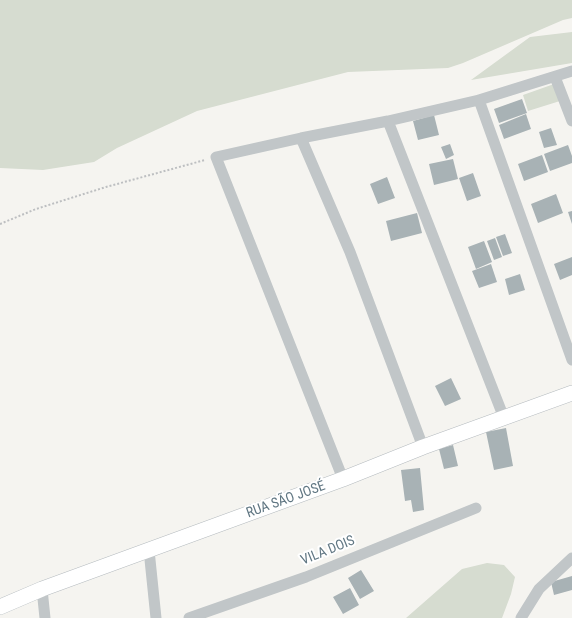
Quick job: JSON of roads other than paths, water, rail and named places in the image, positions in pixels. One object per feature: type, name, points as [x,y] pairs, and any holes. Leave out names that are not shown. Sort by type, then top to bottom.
[{"type":"main road","name":"RUA SÃO JOSÉ","points":[[0,607],[42,589],[343,479],[422,447],[572,393]]},
{"type":"street","points":[[343,479],[216,157],[479,100],[572,71]]},
{"type":"street","points":[[555,77],[572,121]]},
{"type":"street","points":[[479,100],[572,360]]},
{"type":"street","points":[[388,120],[504,418]]},
{"type":"street","points":[[301,138],[350,252],[422,447]]},
{"type":"street","name":"VILA DOIS","points":[[189,618],[306,576],[476,508]]},
{"type":"street","points":[[149,550],[156,618]]},
{"type":"street","points":[[522,618],[539,589],[572,558]]},
{"type":"street","points":[[42,589],[45,618]]}]
